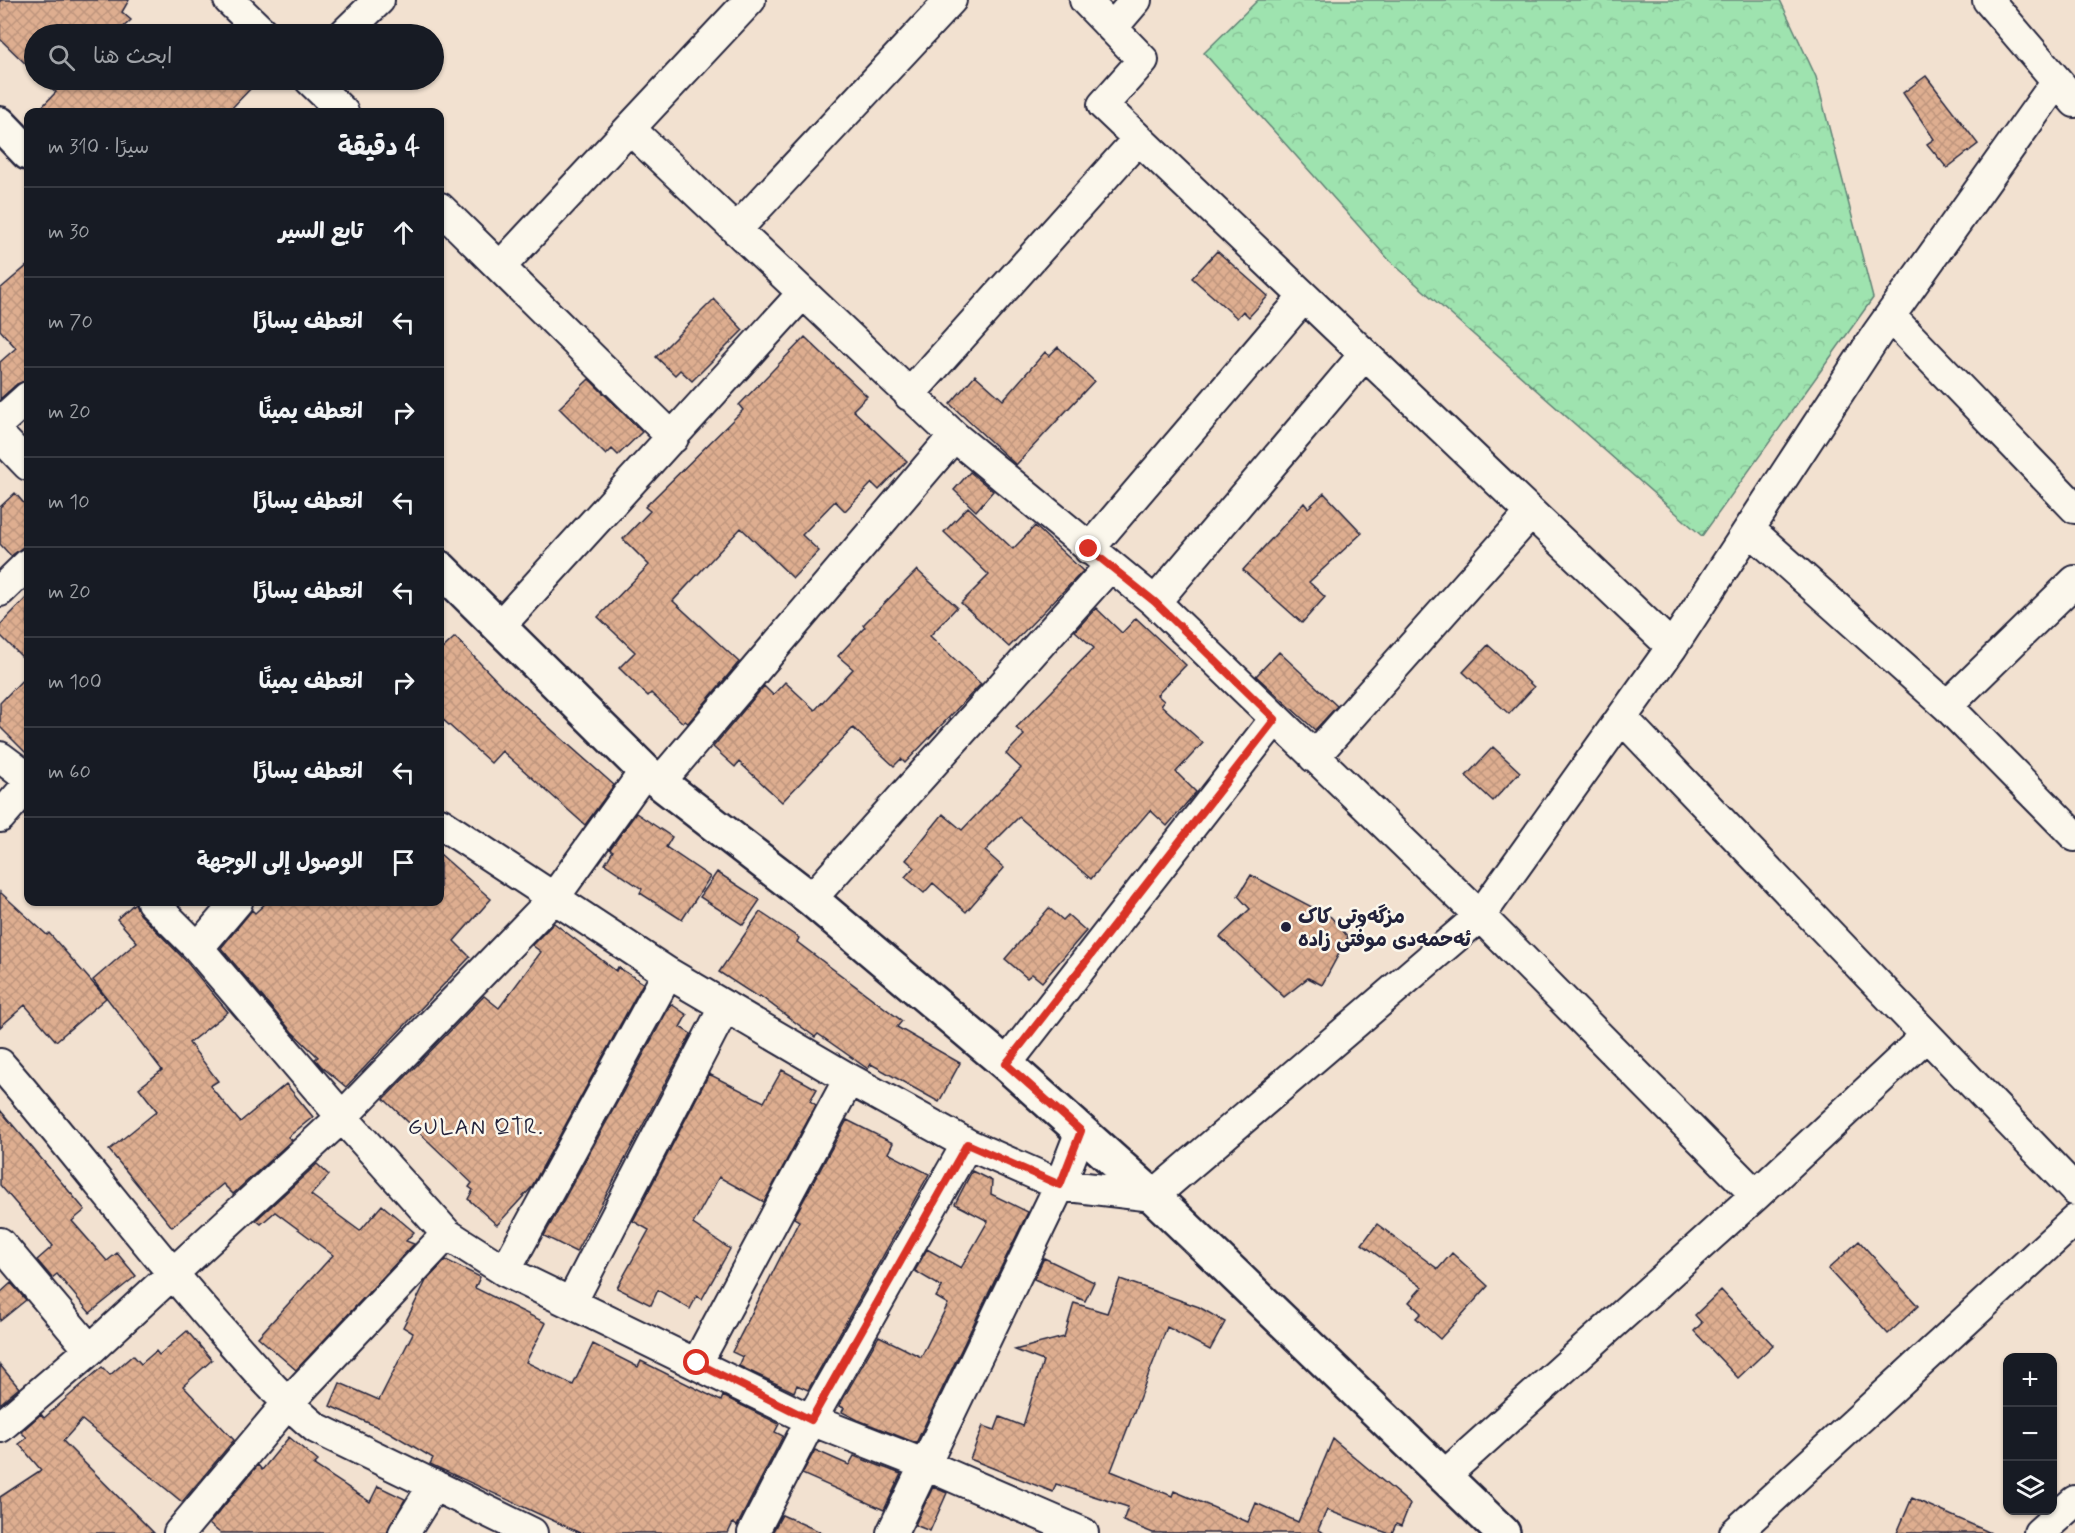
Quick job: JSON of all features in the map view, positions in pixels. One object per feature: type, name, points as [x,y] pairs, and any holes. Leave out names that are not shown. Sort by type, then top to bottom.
[{"type":"street","points":[[229,0],[254,24]]},
{"type":"street","points":[[354,24],[379,0]]},
{"type":"street","points":[[500,267],[750,0]]},
{"type":"street","points":[[736,230],[951,0]]},
{"type":"street","points":[[1085,0],[1143,60],[1103,105],[1672,647]]},
{"type":"street","points":[[1112,28],[1136,0]]},
{"type":"street","points":[[444,826],[552,899],[668,973],[849,1079],[967,1144],[1060,1185],[1153,1196],[1480,916],[1672,647],[1890,316],[2066,91],[1989,0]]},
{"type":"street","points":[[320,90],[339,108]]},
{"type":"street","points":[[0,124],[24,149]]},
{"type":"street","points":[[630,129],[954,436],[1155,602],[1480,916],[1756,1195]]},
{"type":"street","points":[[909,395],[1138,139]]},
{"type":"street","points":[[444,212],[673,438]]},
{"type":"street","points":[[499,627],[673,438],[802,293]]},
{"type":"street","points":[[811,899],[1100,557],[1304,297]]},
{"type":"street","points":[[1890,316],[2075,508]]},
{"type":"street","points":[[1155,602],[1364,355]]},
{"type":"street","points":[[0,422],[24,401]]},
{"type":"street","points":[[0,436],[24,461]]},
{"type":"street","points":[[0,1427],[90,1350],[342,1117],[552,899],[653,777],[954,436]]},
{"type":"street","points":[[1314,758],[1531,513]]},
{"type":"street","points":[[1750,530],[1947,706],[2075,836]]},
{"type":"street","points":[[0,591],[24,568]]},
{"type":"street","points":[[444,572],[653,777],[811,899],[1006,1064],[1153,1196],[1503,1533]]},
{"type":"street","points":[[1947,706],[2075,581]]},
{"type":"street","points":[[1622,718],[2075,1190]]},
{"type":"street","points":[[1006,1064],[1275,719]]},
{"type":"street","points":[[0,757],[24,775]]},
{"type":"street","points":[[0,817],[24,790]]},
{"type":"street","points":[[156,906],[198,948],[342,1117],[447,1234],[506,1270],[811,1420],[1083,1533]]},
{"type":"street","points":[[198,948],[234,906]]},
{"type":"street","points":[[506,1270],[668,973]]},
{"type":"street","points":[[572,1301],[725,1006]]},
{"type":"street","points":[[1444,1476],[1756,1195],[1926,1036]]},
{"type":"street","points":[[0,1064],[45,1116],[172,1274],[287,1404],[316,1428],[532,1533]]},
{"type":"street","points":[[697,1363],[849,1079]]},
{"type":"street","points":[[892,1533],[1060,1185],[1081,1131]]},
{"type":"street","points":[[753,1533],[811,1420],[967,1144]]},
{"type":"street","points":[[1735,1533],[2075,1220]]},
{"type":"street","points":[[179,1533],[287,1404],[447,1234]]},
{"type":"street","points":[[0,1243],[90,1350]]},
{"type":"street","points":[[404,1533],[434,1485]]},
{"type":"green space","points":[[1258,0],[1780,0],[1816,77],[1873,298],[1702,536],[1390,261],[1204,53]]},
{"type":"building","points":[[0,0],[129,0],[122,12],[131,20],[127,24],[24,24],[24,62],[0,39]]},
{"type":"building","points":[[1926,76],[1978,144],[1947,168],[1927,144],[1934,139],[1903,93]]},
{"type":"building","points":[[54,90],[249,90],[232,108],[41,108],[56,92]]},
{"type":"building","points":[[1217,251],[1268,296],[1249,317],[1243,311],[1237,318],[1192,278]]},
{"type":"building","points":[[24,268],[24,381],[17,384],[0,399],[0,362],[16,348],[0,330],[0,289]]},
{"type":"building","points":[[714,299],[743,330],[692,381],[680,370],[675,375],[656,357]]},
{"type":"building","points":[[805,337],[867,396],[853,410],[907,461],[879,490],[872,483],[845,511],[835,501],[802,535],[819,551],[793,578],[741,528],[673,601],[739,662],[688,723],[685,721],[683,723],[651,693],[648,696],[619,668],[635,652],[598,617],[649,565],[623,539],[650,511],[645,507],[743,410],[739,405]]},
{"type":"building","points":[[1058,347],[1094,381],[1016,465],[950,404],[975,375],[1003,400],[1045,352],[1049,356]]},
{"type":"building","points":[[589,379],[642,432],[618,455],[612,449],[606,455],[559,408]]},
{"type":"building","points":[[970,472],[993,491],[976,511],[954,490]]},
{"type":"building","points":[[15,493],[24,503],[24,547],[11,556],[0,544],[0,507]]},
{"type":"building","points":[[1324,493],[1362,533],[1309,582],[1325,597],[1302,623],[1243,570],[1304,503],[1308,508]]},
{"type":"building","points":[[968,507],[1013,549],[1035,526],[1083,571],[1009,647],[961,603],[989,575],[944,532]]},
{"type":"building","points":[[917,570],[957,607],[930,636],[981,684],[905,763],[901,759],[894,766],[853,728],[782,802],[739,762],[735,767],[713,747],[764,686],[773,695],[785,682],[815,710],[853,669],[838,656],[865,627],[863,625]]},
{"type":"building","points":[[24,600],[24,659],[0,635],[0,625]]},
{"type":"building","points":[[1096,608],[1122,633],[1136,618],[1186,665],[1157,695],[1164,701],[1161,705],[1203,743],[1176,772],[1196,792],[1167,826],[1150,810],[1091,879],[1019,817],[985,851],[1004,868],[966,912],[933,883],[924,893],[905,877],[914,867],[906,860],[943,814],[962,830],[1021,768],[1006,754],[1024,735],[1016,728],[1094,648],[1075,631]]},
{"type":"building","points":[[455,637],[500,684],[614,785],[585,825],[502,751],[491,763],[444,721],[444,647]]},
{"type":"building","points":[[1488,645],[1534,687],[1509,714],[1463,672]]},
{"type":"building","points":[[1279,652],[1337,706],[1315,730],[1256,676]]},
{"type":"building","points":[[24,678],[24,751],[0,727],[0,703]]},
{"type":"building","points":[[1493,747],[1520,772],[1493,801],[1466,776]]},
{"type":"building","points":[[636,813],[672,837],[666,847],[710,877],[682,920],[640,893],[642,889],[605,864],[613,851],[610,849]]},
{"type":"building","points":[[444,858],[491,899],[454,941],[470,957],[346,1087],[321,1066],[315,1059],[318,1057],[292,1032],[221,948],[252,910],[255,913],[263,906],[444,906]]},
{"type":"building","points":[[717,872],[760,900],[743,925],[700,897]]},
{"type":"building","name":"مزگەوتی کاک ئەحمەدی موفتی زادە","points":[[1251,875],[1331,917],[1348,937],[1322,985],[1308,978],[1284,997],[1220,937],[1250,909],[1238,896]]},
{"type":"building","points":[[0,892],[47,935],[49,933],[106,998],[56,1041],[25,1005],[0,1027]]},
{"type":"building","points":[[132,906],[136,906],[140,914],[185,960],[228,1012],[189,1043],[218,1081],[210,1086],[240,1122],[286,1084],[313,1117],[288,1137],[292,1140],[233,1194],[223,1184],[172,1227],[109,1150],[157,1111],[139,1088],[162,1070],[93,980],[137,942],[117,919]]},
{"type":"building","points":[[1049,908],[1063,920],[1068,915],[1086,931],[1042,982],[1032,974],[1027,978],[1005,959]]},
{"type":"building","points":[[760,912],[799,938],[797,942],[902,1021],[897,1027],[960,1063],[939,1102],[871,1064],[868,1069],[818,1034],[815,1037],[760,996],[759,998],[719,972]]},
{"type":"building","points":[[554,923],[616,971],[618,967],[643,983],[531,1188],[497,1225],[468,1199],[473,1190],[469,1187],[472,1183],[384,1099],[484,996],[499,1008],[541,952],[532,945]]},
{"type":"building","points":[[671,1004],[687,1015],[680,1027],[691,1034],[576,1252],[544,1236]]},
{"type":"building","points":[[782,1070],[817,1089],[810,1101],[816,1105],[764,1202],[719,1177],[693,1224],[730,1249],[702,1299],[697,1296],[690,1309],[658,1290],[651,1305],[617,1288],[649,1230],[633,1221],[709,1074],[764,1102]]},
{"type":"building","points":[[0,1110],[85,1210],[72,1221],[107,1261],[117,1253],[136,1276],[90,1313],[57,1274],[52,1278],[37,1260],[53,1246],[0,1185]]},
{"type":"building","points":[[847,1120],[893,1143],[888,1153],[929,1174],[808,1390],[797,1385],[794,1392],[739,1366],[743,1357],[732,1352],[799,1221],[794,1218]]},
{"type":"building","points":[[317,1164],[329,1175],[311,1195],[360,1231],[382,1205],[414,1232],[406,1241],[414,1244],[296,1370],[258,1337],[333,1255],[275,1212],[261,1224],[256,1220]]},
{"type":"building","points":[[972,1171],[992,1181],[991,1194],[1028,1212],[916,1443],[858,1420],[842,1412],[844,1408],[839,1406],[879,1336],[921,1357],[948,1304],[936,1297],[942,1287],[915,1271],[927,1249],[961,1268],[988,1221],[955,1204]]},
{"type":"building","points":[[1377,1224],[1438,1269],[1452,1253],[1488,1286],[1440,1339],[1416,1318],[1421,1313],[1409,1302],[1422,1287],[1362,1244]]},
{"type":"building","points":[[1859,1241],[1918,1306],[1888,1334],[1828,1269]]},
{"type":"building","points":[[1044,1258],[1094,1282],[1085,1301],[1034,1279]]},
{"type":"building","points":[[446,1260],[480,1277],[475,1288],[546,1323],[526,1362],[573,1385],[593,1344],[638,1367],[641,1361],[721,1401],[723,1396],[779,1424],[775,1432],[783,1436],[737,1526],[733,1523],[728,1533],[580,1533],[430,1464],[433,1458],[389,1432],[330,1406],[340,1383],[379,1400],[413,1333],[403,1327],[426,1281]]},
{"type":"building","points":[[1120,1279],[1199,1307],[1225,1322],[1210,1350],[1167,1327],[1111,1471],[1172,1496],[1174,1491],[1248,1522],[1256,1503],[1298,1522],[1333,1439],[1410,1504],[1401,1526],[1396,1524],[1392,1533],[1387,1533],[1327,1510],[1318,1530],[1324,1533],[1153,1533],[1123,1521],[1128,1507],[1056,1484],[1053,1492],[970,1459],[983,1426],[995,1430],[1000,1417],[1023,1426],[1043,1361],[1015,1350],[1064,1337],[1074,1303],[1107,1313]]},
{"type":"building","points":[[11,1283],[26,1300],[0,1321],[0,1293]]},
{"type":"building","points":[[1721,1290],[1773,1345],[1738,1378],[1694,1331],[1702,1323],[1695,1315]]},
{"type":"building","points":[[187,1331],[212,1360],[183,1386],[234,1440],[182,1502],[82,1420],[63,1441],[154,1533],[0,1533],[0,1497],[41,1470],[19,1444],[27,1438],[21,1432],[41,1414],[44,1418],[102,1367],[110,1375],[133,1355],[141,1364],[156,1351],[159,1355]]},
{"type":"building","points":[[0,1365],[19,1388],[0,1404]]},
{"type":"building","points":[[289,1437],[318,1461],[314,1465],[370,1502],[378,1486],[405,1499],[387,1533],[220,1533],[209,1524],[258,1465],[262,1470]]},
{"type":"building","points":[[815,1450],[849,1465],[854,1456],[901,1474],[884,1510],[802,1474]]},
{"type":"building","points":[[933,1487],[947,1493],[930,1531],[915,1525]]},
{"type":"building","points":[[1912,1498],[1991,1533],[1897,1533]]},
{"type":"building","points":[[782,1515],[823,1533],[772,1533]]},
{"type":"place","name":"مزگەوتی کاک ئەحمەدی موفتی زادە","points":[[1286,927]]},
{"type":"district","name":"GULAN QTR.","points":[[476,1126]]},
{"type":"route","points":[[697,1363],[811,1420],[967,1144],[1060,1185],[1081,1131],[1006,1064],[1275,719],[1155,602],[1089,549]]}]
